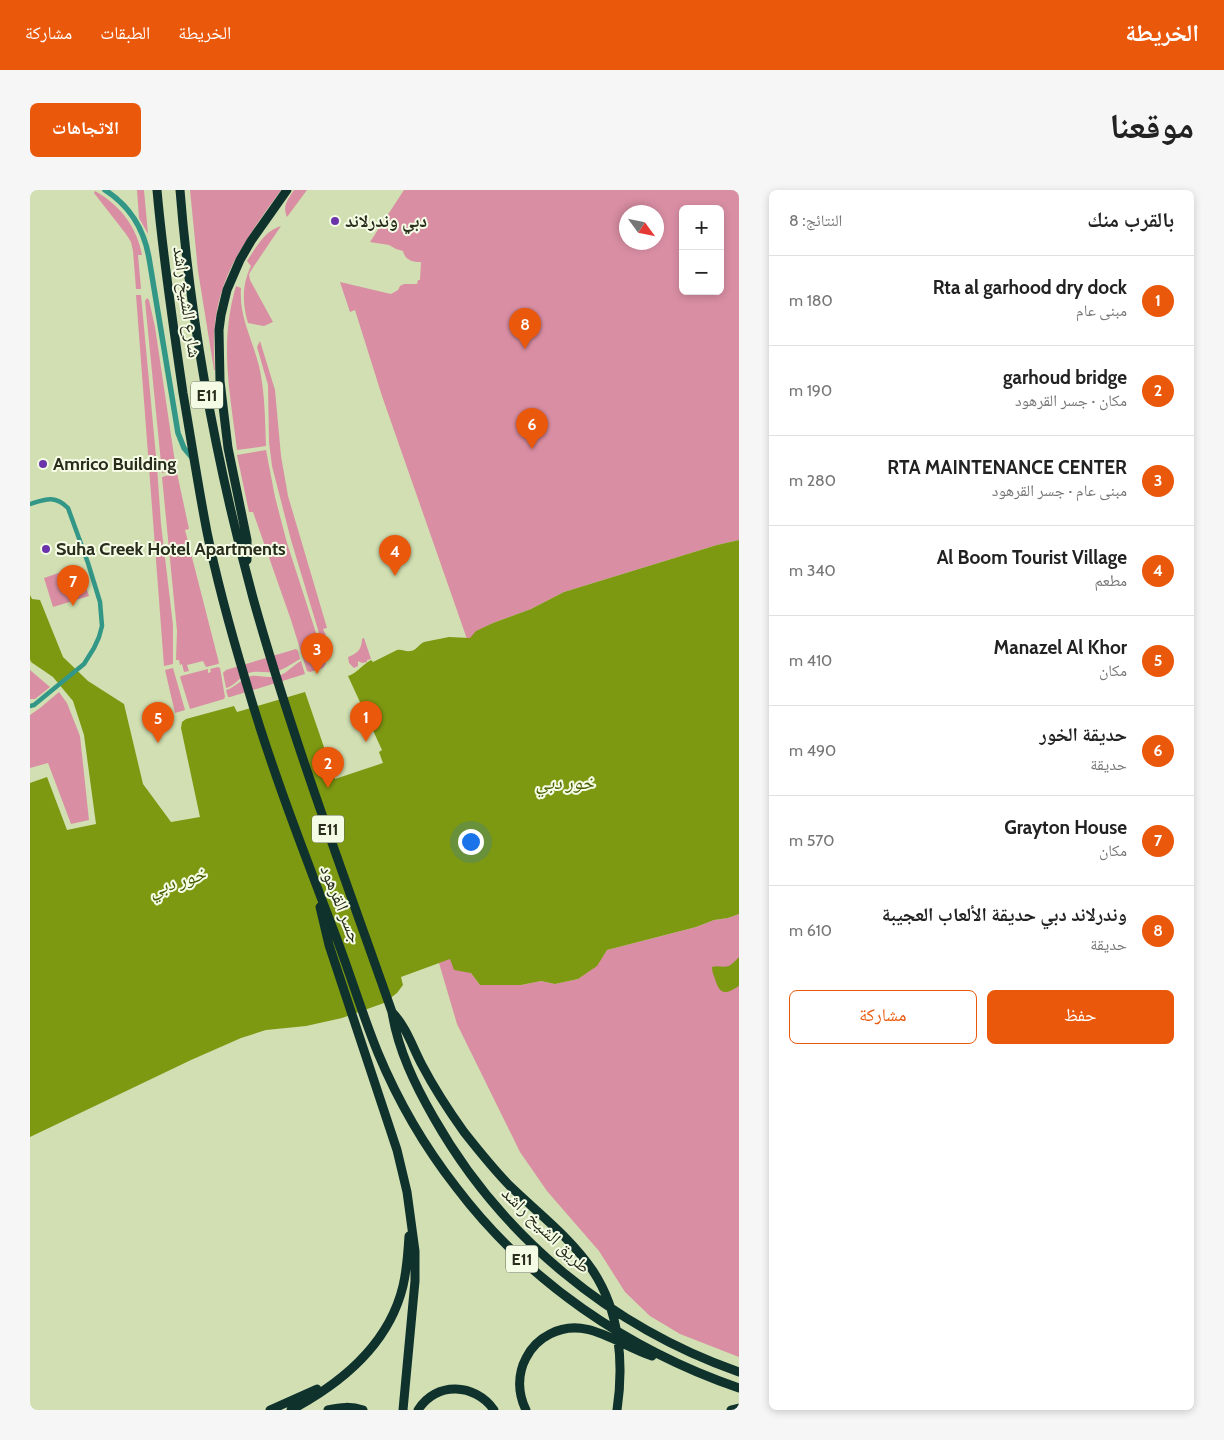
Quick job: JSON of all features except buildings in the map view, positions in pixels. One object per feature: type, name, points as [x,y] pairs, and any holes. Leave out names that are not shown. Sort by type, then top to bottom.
[{"type":"highway","name":"شارع الشيخ راشد","points":[[157,190],[167,291],[194,460],[207,534],[238,653]]},
{"type":"highway","name":"شارع الشيخ راشد","points":[[180,190],[189,278],[209,405],[227,494],[267,645]]},
{"type":"highway","points":[[246,568],[247,540],[228,448],[219,362],[219,330],[224,300],[240,260],[250,241],[287,190]]},
{"type":"highway","name":"جسر القرهود","points":[[267,645],[297,740],[392,1012]]},
{"type":"highway","name":"جسر القرهود","points":[[238,653],[280,790],[378,1052]]},
{"type":"highway","points":[[319,894],[329,945],[401,1164],[407,1192],[414,1251],[415,1281],[403,1410]]},
{"type":"highway","points":[[392,1012],[403,1025],[428,1077],[477,1149],[510,1186],[565,1237],[594,1272],[603,1291],[616,1329],[619,1349],[620,1390],[617,1410]]},
{"type":"highway","name":"طريق الشيخ راشد","points":[[392,1012],[400,1045],[429,1110],[457,1156],[492,1204],[538,1251],[565,1275],[592,1295],[635,1324],[680,1348],[739,1372]]},
{"type":"highway","name":"طريق الشيخ راشد","points":[[378,1052],[407,1112],[430,1152],[457,1190],[487,1225],[537,1273],[576,1304],[621,1334],[670,1360],[739,1388]]},
{"type":"highway","points":[[291,1410],[315,1396],[355,1366],[368,1353],[384,1330],[397,1305],[403,1287],[410,1221]]},
{"type":"highway","points":[[526,1410],[520,1387],[521,1370],[524,1361],[540,1340],[555,1331],[572,1328],[590,1330],[608,1336],[641,1352],[670,1360]]},
{"type":"highway","points":[[270,1410],[340,1378]]},
{"type":"highway","points":[[418,1410],[426,1400],[437,1392],[457,1388],[469,1390],[480,1396],[494,1410]]},
{"type":"highway","points":[[328,1410],[340,1407],[363,1410]]},
{"type":"highway","points":[[732,1410],[739,1408]]},
{"type":"street","points":[[106,190],[115,196],[129,211],[144,238],[178,433],[184,448],[194,460]]},
{"type":"street","points":[[30,504],[48,499],[56,500],[68,508],[100,602],[102,626],[99,638],[84,664],[30,706]]},
{"type":"shaded area","points":[[137,190],[144,190],[148,234],[139,218]]},
{"type":"shaded area","points":[[190,190],[281,190],[238,253],[228,273],[216,317],[214,342],[215,370],[198,271]]},
{"type":"shaded area","points":[[294,190],[307,190],[287,217],[285,206]]},
{"type":"shaded area","points":[[404,190],[739,190],[739,540],[564,592],[531,609],[493,623],[477,631],[471,638],[467,639],[382,396],[355,310],[350,312],[340,282],[391,294],[404,284],[417,284],[418,280],[420,280],[421,262],[409,260],[405,257],[403,251],[389,245],[370,242]]},
{"type":"shaded area","points":[[95,191],[120,210],[132,226],[142,255],[138,255],[141,289],[136,289],[131,242],[94,193]]},
{"type":"shaded area","points":[[281,226],[249,274],[250,280],[273,322],[264,326],[248,323],[244,294],[246,280],[251,266],[247,261],[265,236]]},
{"type":"shaded area","points":[[236,286],[241,288],[244,318],[261,376],[266,446],[237,450],[229,388],[227,348],[231,307]]},
{"type":"shaded area","points":[[136,295],[141,295],[161,524],[173,625],[173,664],[164,666]]},
{"type":"shaded area","points":[[147,298],[155,327],[176,469],[162,473],[145,301]]},
{"type":"shaded area","points":[[260,341],[275,390],[281,456],[288,496],[327,628],[323,629],[326,635],[323,636],[325,642],[322,643],[291,540],[272,466],[269,442],[268,385],[257,347]]},
{"type":"shaded area","points":[[266,450],[275,497],[287,543],[326,664],[323,668],[310,672],[307,671],[253,512],[249,512],[237,455]]},
{"type":"shaded area","points":[[177,473],[189,529],[185,530],[219,663],[206,667],[203,661],[187,665],[189,671],[184,672],[182,664],[180,665],[179,660],[176,660],[177,631],[162,477]]},
{"type":"shaded area","points":[[79,566],[89,596],[53,607],[44,578]]},
{"type":"shaded area","points":[[364,638],[371,659],[362,663],[358,661],[358,666],[354,668],[349,663],[348,657],[358,651]]},
{"type":"shaded area","points":[[296,649],[300,659],[287,667],[272,672],[249,673],[226,688],[223,673],[226,670]]},
{"type":"shaded area","points":[[301,661],[305,674],[228,697],[226,690],[247,677],[279,676]]},
{"type":"shaded area","points":[[173,668],[185,710],[175,713],[165,670]]},
{"type":"shaded area","points":[[220,668],[224,699],[190,709],[180,677],[208,669],[208,673],[211,672],[210,669]]},
{"type":"shaded area","points":[[30,670],[50,687],[35,699],[30,699]]},
{"type":"shaded area","points":[[59,692],[67,703],[80,736],[89,820],[71,824],[48,763],[30,768],[30,715]]},
{"type":"shaded area","points":[[739,914],[739,1357],[680,1334],[650,1316],[625,1292],[599,1251],[547,1191],[520,1152],[457,1024],[439,963],[450,958],[471,973],[480,985],[521,985],[541,981],[555,984],[578,979],[596,966],[607,950]]},
{"type":"water","name":"خور دبي","points":[[739,540],[739,914],[607,950],[597,966],[578,979],[555,984],[541,981],[521,985],[480,985],[471,973],[454,970],[450,959],[401,977],[403,985],[397,993],[384,1003],[342,1018],[306,1026],[266,1030],[241,1038],[30,1137],[30,783],[47,777],[67,830],[96,824],[84,735],[73,701],[53,677],[31,662],[30,659],[30,595],[32,599],[40,600],[63,657],[88,681],[124,704],[143,784],[171,822],[200,817],[181,728],[182,722],[186,719],[234,706],[237,712],[305,692],[335,779],[383,763],[379,752],[382,750],[348,676],[371,660],[373,662],[397,650],[412,651],[424,642],[449,637],[470,638],[476,631],[531,609],[564,592]]},
{"type":"water","points":[[739,957],[739,986],[727,992],[721,991],[712,967],[729,966]]},
{"type":"place","name":"دبي وندرلاند","points":[[335,221]]},
{"type":"place","name":"وندرلاند دبي حديقة الألعاب العجيبة","points":[[525,349]]},
{"type":"place","name":"حديقة الخور","points":[[532,449]]},
{"type":"place","name":"Amrico Building","points":[[43,464]]},
{"type":"place","name":"Suha Creek Hotel Apartments","points":[[46,549]]},
{"type":"place","name":"Al Boom Tourist Village","points":[[395,576]]},
{"type":"place","name":"Grayton House","points":[[73,606]]},
{"type":"place","name":"RTA MAINTENANCE CENTER","points":[[317,674]]},
{"type":"place","name":"Rta al garhood dry dock","points":[[366,742]]},
{"type":"place","name":"Manazel Al Khor","points":[[158,743]]},
{"type":"place","name":"garhoud bridge","points":[[328,788]]}]
